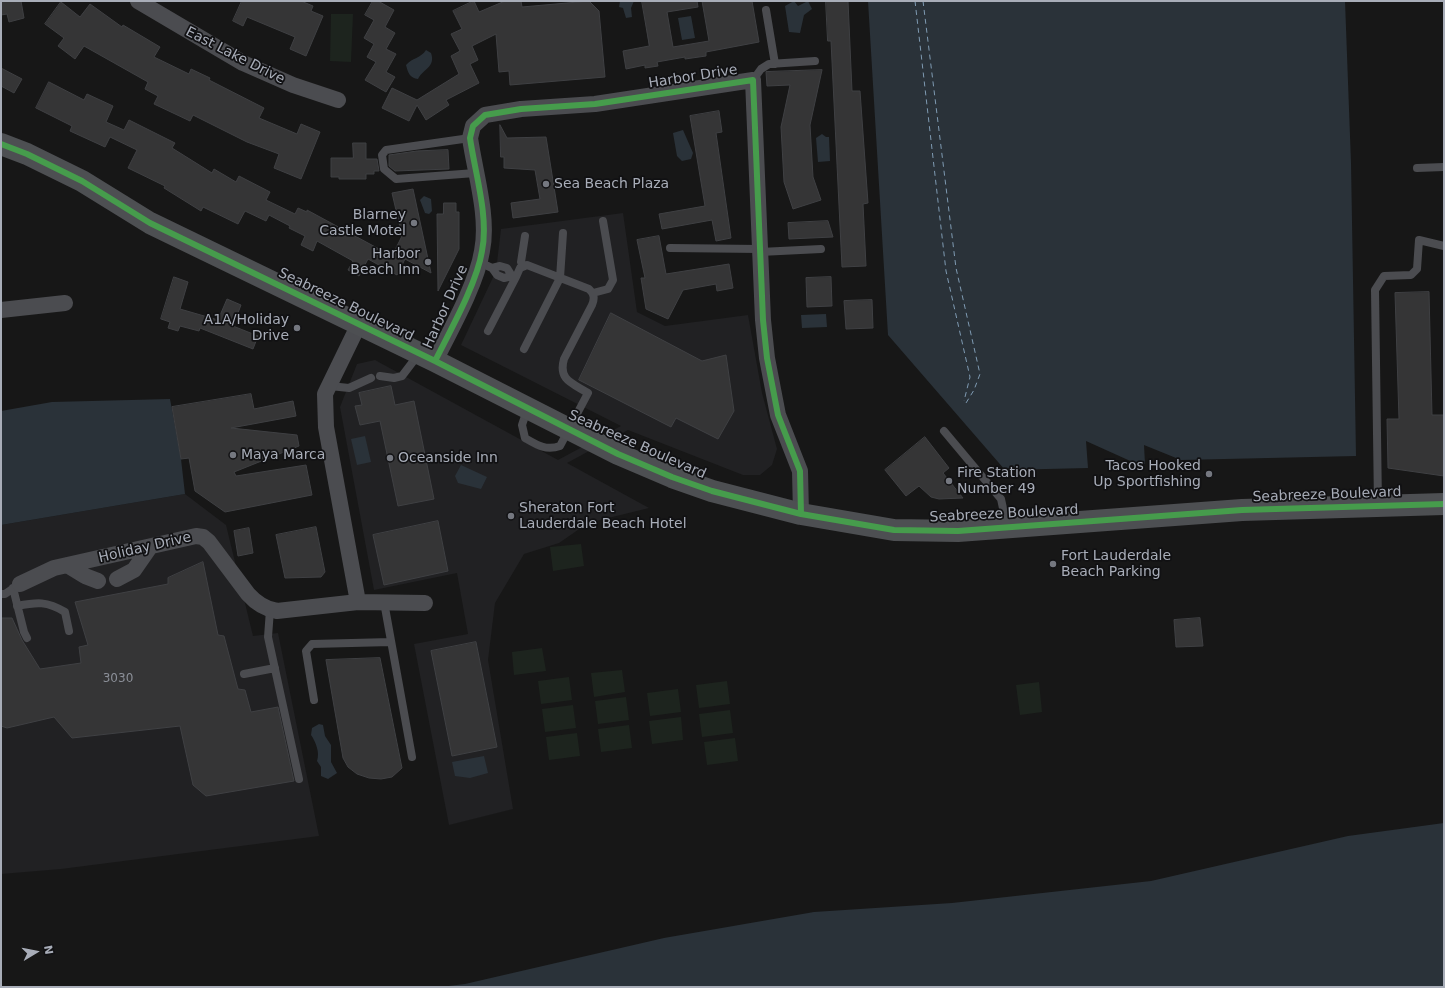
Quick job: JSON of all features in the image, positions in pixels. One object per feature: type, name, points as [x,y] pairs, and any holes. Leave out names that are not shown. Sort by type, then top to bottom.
[{"type":"main road","name":"Seabreeze Boulevard","points":[[1,144],[27,154],[82,181],[150,223],[427,357],[568,429],[672,477],[712,491],[801,514],[894,530],[958,532],[1206,512],[1378,505],[1444,504]]},
{"type":"street","name":"East Lake Drive","points":[[138,1],[243,63],[293,85],[338,100]]},
{"type":"street","name":"Harbor Drive","points":[[427,357],[472,283],[485,265],[482,251],[483,219],[470,138],[473,126],[485,115],[521,109],[595,104],[753,80],[766,358],[778,415],[800,472],[801,514]]},
{"type":"street","points":[[1,310],[65,303]]},
{"type":"street","points":[[358,602],[326,427],[325,394],[359,324]]},
{"type":"street","name":"Holiday Drive","points":[[16,586],[54,568],[196,536],[203,537],[209,542],[254,601],[270,610],[277,612],[358,602],[426,603]]},
{"type":"street","points":[[117,579],[134,570],[150,547]]},
{"type":"street","points":[[67,565],[85,576],[98,581]]},
{"type":"lane","points":[[766,10],[775,64]]},
{"type":"lane","points":[[753,80],[761,69],[775,64],[815,61]]},
{"type":"lane","points":[[470,138],[386,150],[382,155],[384,169],[396,179],[476,173]]},
{"type":"lane","points":[[1416,168],[1444,167]]},
{"type":"lane","points":[[593,293],[608,289],[613,280],[603,221]]},
{"type":"lane","points":[[524,349],[560,278],[563,233]]},
{"type":"lane","points":[[523,266],[521,262],[525,236]]},
{"type":"lane","points":[[1378,505],[1375,290],[1384,276],[1411,275],[1417,269],[1419,240],[1444,246]]},
{"type":"lane","points":[[670,248],[760,250],[821,249]]},
{"type":"lane","points":[[485,265],[507,268],[514,277]]},
{"type":"lane","points":[[488,331],[514,277],[523,266],[527,265],[589,289],[593,293],[594,300],[592,305],[564,359],[562,368],[563,374],[568,381],[589,389],[560,446],[553,449],[542,448],[525,438],[522,425],[528,408]]},
{"type":"lane","points":[[380,376],[394,378],[402,376],[427,357]]},
{"type":"lane","points":[[330,386],[349,388],[371,378]]},
{"type":"lane","points":[[944,431],[1001,499],[1007,528]]},
{"type":"lane","points":[[16,586],[17,606],[27,638]]},
{"type":"lane","name":"Holiday Drive","points":[[1,594],[5,594],[16,586]]},
{"type":"lane","points":[[17,606],[35,602],[53,604],[65,612],[68,631]]},
{"type":"lane","points":[[384,602],[412,757]]},
{"type":"lane","points":[[270,610],[268,637],[299,779]]},
{"type":"lane","points":[[314,700],[306,651],[312,644],[391,642]]},
{"type":"lane","points":[[244,674],[275,668]]},
{"type":"shaded area","points":[[620,1],[634,1],[631,8],[632,17],[626,18],[623,8],[619,7]]},
{"type":"shaded area","points":[[794,1],[798,6],[808,1],[812,9],[804,15],[800,33],[789,32],[785,6]]},
{"type":"shaded area","points":[[868,1],[1345,1],[1351,163],[1356,456],[1181,460],[1144,445],[1145,464],[1137,464],[1086,441],[1088,468],[1005,470],[888,335]]},
{"type":"shaded area","points":[[331,14],[353,14],[351,62],[330,61]]},
{"type":"shaded area","points":[[691,16],[695,38],[682,40],[678,18]]},
{"type":"shaded area","points":[[426,50],[431,53],[432,62],[418,79],[413,78],[406,65],[422,55]]},
{"type":"shaded area","points":[[683,130],[693,153],[691,159],[682,161],[677,156],[673,133]]},
{"type":"shaded area","points":[[822,134],[829,137],[830,161],[818,162],[816,138]]},
{"type":"shaded area","points":[[424,196],[431,199],[432,211],[429,214],[425,213],[420,200]]},
{"type":"shaded area","name":"Sheraton Fort Lauderdale Beach Hotel","points":[[623,213],[637,312],[665,326],[748,315],[762,393],[777,449],[772,465],[760,475],[743,475],[628,430],[567,463],[649,508],[588,523],[559,543],[524,554],[495,603],[488,660],[513,809],[449,825],[414,644],[468,634],[457,573],[374,590],[340,407],[357,364],[375,360],[558,460],[621,426],[461,345],[496,271],[501,229]]},
{"type":"shaded area","points":[[826,314],[827,327],[802,328],[801,315]]},
{"type":"shaded area","points":[[170,399],[181,459],[185,494],[1,525],[1,411],[52,402]]},
{"type":"shaded area","points":[[365,436],[371,462],[357,465],[351,439]]},
{"type":"shaded area","points":[[461,465],[487,477],[481,489],[458,483],[455,476]]},
{"type":"shaded area","points":[[185,494],[226,525],[253,636],[278,633],[319,836],[61,869],[1,874],[1,525]]},
{"type":"shaded area","points":[[581,544],[584,566],[553,571],[550,547]]},
{"type":"shaded area","points":[[542,648],[546,671],[514,675],[512,652]]},
{"type":"shaded area","points":[[622,670],[625,692],[594,697],[591,673]]},
{"type":"shaded area","points":[[569,677],[572,700],[541,704],[538,681]]},
{"type":"shaded area","points":[[727,681],[730,704],[699,708],[696,685]]},
{"type":"shaded area","points":[[1039,682],[1042,712],[1020,715],[1016,685]]},
{"type":"shaded area","points":[[678,689],[681,712],[650,716],[647,693]]},
{"type":"shaded area","points":[[626,697],[629,720],[598,724],[595,701]]},
{"type":"shaded area","points":[[573,705],[576,728],[545,732],[542,709]]},
{"type":"shaded area","points":[[730,710],[733,733],[702,737],[699,714]]},
{"type":"shaded area","points":[[681,717],[683,740],[652,744],[649,721]]},
{"type":"shaded area","points":[[319,724],[323,725],[325,736],[331,745],[331,762],[337,773],[328,779],[321,776],[321,767],[317,761],[317,748],[311,735],[312,728]]},
{"type":"shaded area","points":[[629,725],[632,748],[601,752],[598,729]]},
{"type":"shaded area","points":[[577,733],[580,756],[549,760],[546,737]]},
{"type":"shaded area","points":[[735,738],[738,761],[707,765],[704,742]]},
{"type":"shaded area","points":[[484,756],[488,773],[470,778],[455,776],[452,762]]},
{"type":"shaded area","points":[[1444,823],[1444,987],[440,987],[465,984],[664,938],[814,912],[952,903],[1151,881],[1348,836]]},
{"type":"building","points":[[1,1],[21,1],[24,18],[9,22],[7,14],[1,15]]},
{"type":"building","points":[[242,1],[301,1],[313,6],[311,11],[323,16],[306,56],[290,49],[295,37],[247,17],[243,26],[233,21]]},
{"type":"building","points":[[373,1],[378,1],[394,10],[385,27],[395,33],[386,49],[396,54],[386,72],[395,77],[386,92],[365,80],[376,62],[367,57],[374,44],[364,38],[374,20],[365,15]]},
{"type":"building","points":[[474,1],[479,12],[505,1],[521,1],[522,7],[589,1],[599,11],[605,77],[510,85],[509,71],[499,72],[496,34],[472,46],[478,60],[470,64],[479,83],[446,100],[449,105],[426,120],[417,105],[409,121],[382,108],[392,88],[417,100],[459,74],[451,56],[460,51],[451,34],[462,29],[453,11]]},
{"type":"building","points":[[642,1],[697,1],[698,7],[667,12],[673,47],[709,41],[702,1],[752,1],[759,42],[706,52],[706,56],[685,59],[685,57],[657,62],[658,66],[645,68],[645,65],[626,69],[623,51],[649,46]]},
{"type":"building","points":[[826,1],[848,1],[852,91],[860,91],[868,203],[863,204],[866,266],[842,267],[831,41],[828,41]]},
{"type":"building","points":[[61,2],[80,17],[90,4],[122,27],[123,25],[160,47],[154,57],[189,74],[191,69],[210,78],[209,80],[264,108],[259,118],[297,134],[301,124],[320,132],[301,179],[274,168],[279,154],[247,142],[193,115],[190,121],[154,104],[158,96],[145,89],[148,82],[84,46],[75,59],[58,46],[64,38],[45,24]]},
{"type":"building","points":[[1,68],[22,79],[14,93],[1,86]]},
{"type":"building","points":[[822,70],[810,125],[813,177],[821,200],[793,209],[784,182],[781,127],[790,85],[767,86],[766,72]]},
{"type":"building","points":[[49,82],[84,100],[87,94],[113,106],[106,122],[124,130],[129,120],[175,143],[172,148],[212,173],[214,169],[236,182],[239,176],[270,192],[266,200],[295,214],[298,208],[307,212],[307,210],[392,256],[402,236],[392,193],[413,189],[431,273],[405,259],[397,275],[368,259],[359,276],[348,270],[353,261],[317,241],[313,251],[301,245],[305,236],[269,215],[266,221],[245,211],[238,224],[203,207],[201,211],[164,188],[165,186],[128,168],[137,150],[110,137],[105,147],[70,131],[72,126],[36,108]]},
{"type":"building","points":[[719,111],[722,132],[716,133],[731,238],[716,241],[712,220],[662,229],[659,214],[705,206],[690,116]]},
{"type":"building","name":"Sea Beach Plaza","points":[[500,125],[507,138],[546,137],[558,212],[513,218],[511,203],[540,199],[535,170],[504,168],[504,157],[501,157]]},
{"type":"building","points":[[353,143],[366,143],[366,159],[377,159],[379,171],[374,171],[374,174],[366,174],[366,179],[339,179],[339,177],[331,177],[331,158],[353,158]]},
{"type":"building","points":[[448,150],[449,169],[395,171],[389,166],[389,155],[417,151]]},
{"type":"building","points":[[444,203],[456,203],[456,212],[459,212],[459,249],[438,291],[437,214],[443,214]]},
{"type":"building","points":[[828,221],[833,237],[789,239],[788,223]]},
{"type":"building","points":[[659,236],[666,274],[729,264],[733,288],[717,291],[716,284],[683,290],[668,319],[646,309],[641,278],[645,278],[637,240]]},
{"type":"building","points":[[174,277],[188,282],[180,309],[218,320],[227,299],[241,305],[233,326],[258,336],[253,349],[200,328],[199,331],[180,326],[178,331],[168,328],[170,322],[161,319]]},
{"type":"building","points":[[831,277],[832,306],[807,307],[806,278]]},
{"type":"building","points":[[1429,292],[1432,415],[1444,415],[1444,476],[1388,468],[1387,419],[1399,419],[1395,293]]},
{"type":"building","points":[[872,300],[873,328],[846,329],[844,301]]},
{"type":"building","points":[[611,313],[702,361],[726,355],[734,411],[718,439],[676,418],[671,427],[579,380]]},
{"type":"building","points":[[391,386],[395,405],[414,401],[434,499],[398,506],[380,421],[360,425],[355,406],[362,405],[359,393]]},
{"type":"building","name":"Maya Marca","points":[[251,394],[254,409],[293,401],[296,416],[231,428],[297,435],[299,446],[234,472],[236,476],[306,465],[312,495],[225,512],[195,491],[189,458],[181,459],[172,407]]},
{"type":"building","points":[[925,437],[949,468],[943,473],[963,498],[939,499],[931,497],[919,486],[906,496],[885,470]]},
{"type":"building","points":[[438,521],[448,571],[384,585],[373,535]]},
{"type":"building","points":[[316,527],[325,572],[321,577],[285,578],[276,535]]},
{"type":"building","points":[[249,528],[253,553],[238,556],[234,531]]},
{"type":"building","points":[[203,562],[218,635],[224,636],[238,689],[245,690],[251,712],[278,707],[294,781],[206,796],[193,785],[180,726],[72,738],[54,717],[7,728],[1,726],[1,618],[12,618],[22,640],[40,669],[81,663],[79,647],[88,645],[75,602],[168,584],[168,578]]},
{"type":"building","points":[[1200,618],[1203,646],[1176,647],[1174,620]]},
{"type":"building","points":[[476,642],[497,747],[452,756],[431,651]]},
{"type":"building","points":[[380,658],[402,768],[392,777],[381,779],[369,778],[357,774],[348,767],[343,758],[326,660]]},
{"type":"ferry route","points":[[915,1],[946,271],[970,377],[964,401]]},
{"type":"ferry route","points":[[923,1],[956,268],[980,374],[974,390],[966,403]]},
{"type":"cycle path","points":[[435,361],[469,292],[482,251],[484,238],[483,210],[470,138],[473,126],[485,115],[521,109],[595,104],[753,80],[763,320],[767,358],[778,415],[800,471],[801,514]]},
{"type":"cycle path","points":[[1,144],[27,154],[82,181],[150,223],[435,361],[618,454],[672,477],[712,491],[801,514],[894,530],[958,531],[1242,510],[1444,504]]},
{"type":"place","name":"Sea Beach Plaza","points":[[546,184]]},
{"type":"place","name":"Blarney Castle Motel","points":[[414,223]]},
{"type":"place","name":"Harbor Beach Inn","points":[[428,262]]},
{"type":"place","name":"A1A/Holiday Drive","points":[[297,328]]},
{"type":"place","name":"Maya Marca","points":[[233,455]]},
{"type":"place","name":"Oceanside Inn","points":[[390,458]]},
{"type":"place","name":"Tacos Hooked Up Sportfishing","points":[[1209,474]]},
{"type":"place","name":"Fire Station Number 49","points":[[949,481]]},
{"type":"place","name":"Sheraton Fort Lauderdale Beach Hotel","points":[[511,516]]},
{"type":"place","name":"Fort Lauderdale Beach Parking","points":[[1053,564]]}]
